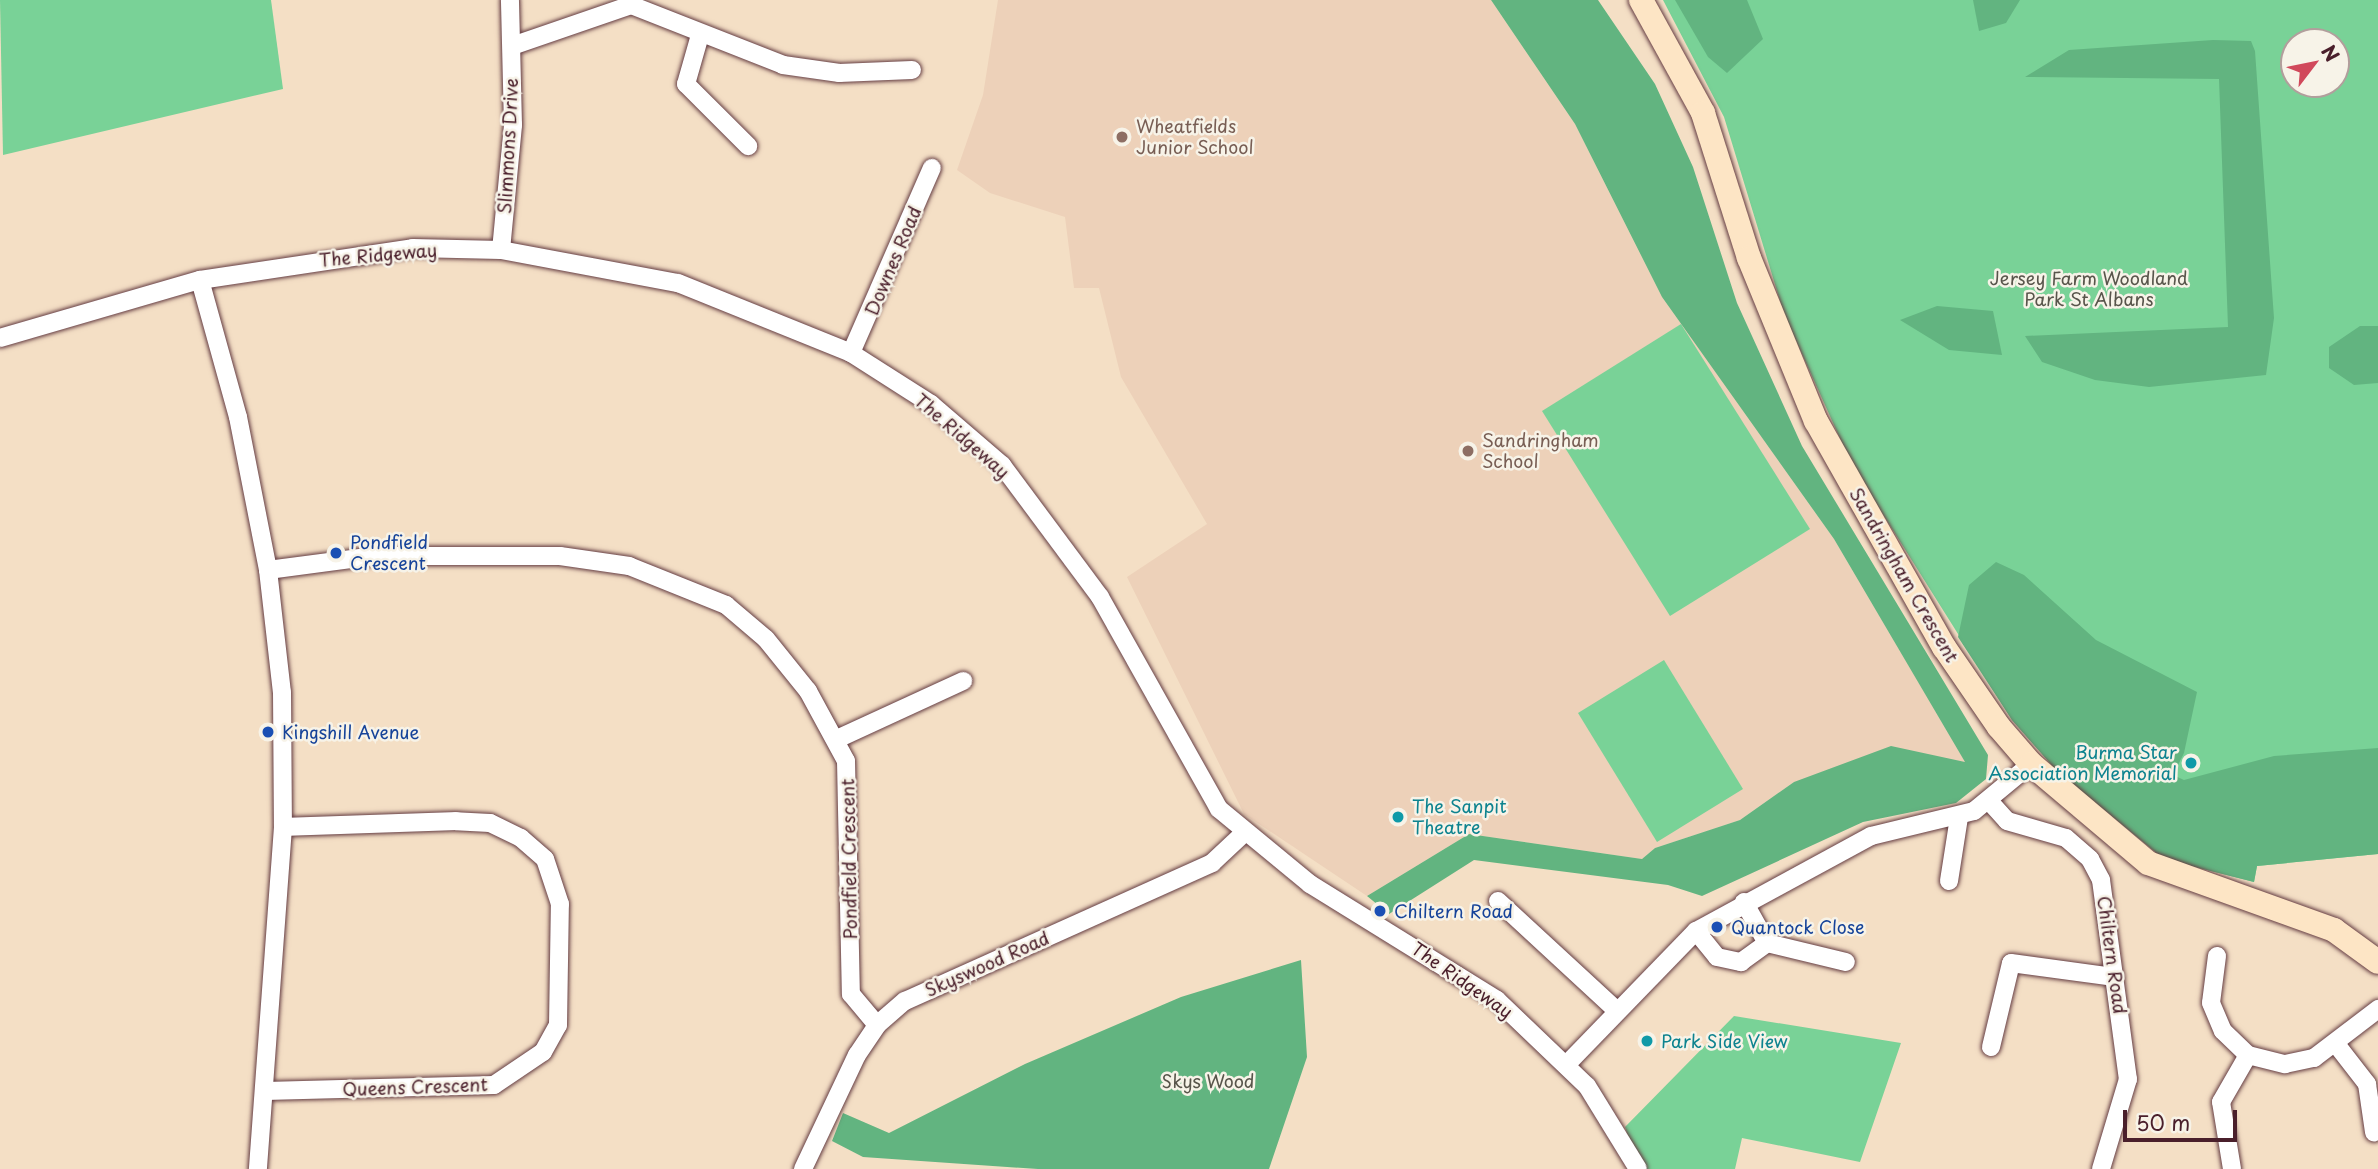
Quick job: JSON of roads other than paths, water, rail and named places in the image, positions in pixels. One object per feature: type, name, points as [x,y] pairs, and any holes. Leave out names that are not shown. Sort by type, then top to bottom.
[{"type":"street","name":"Slimmons Drive","points":[[501,250],[513,125],[510,0]]},
{"type":"street","name":"Sandringham Crescent","points":[[1641,0],[1703,113],[1749,258],[1816,421],[1944,647],[2031,764],[2148,863],[2334,930],[2378,962]]},
{"type":"street","points":[[512,46],[631,5],[664,13],[700,35],[783,65],[839,73],[912,70]]},
{"type":"street","points":[[700,35],[686,84],[748,146]]},
{"type":"street","name":"Downes Road","points":[[851,353],[932,168]]},
{"type":"street","name":"The Ridgeway","points":[[0,338],[200,280],[413,248],[501,250],[678,283],[851,353],[931,404],[1002,465],[1093,587],[1191,768],[1243,834],[1310,884],[1497,1000],[1567,1064],[1610,1116],[1638,1169]]},
{"type":"street","points":[[200,280],[238,417],[268,570],[282,692],[283,827],[258,1169]]},
{"type":"street","name":"Pondfield Crescent","points":[[268,570],[482,552],[629,566],[726,605],[766,639],[837,739],[848,783],[851,994],[877,1025]]},
{"type":"street","points":[[837,739],[963,681]]},
{"type":"street","points":[[1567,1064],[1696,932],[1744,902],[1871,836],[1959,817],[1990,802],[2031,764]]},
{"type":"street","name":"Chiltern Road","points":[[1990,802],[2007,821],[2066,838],[2090,859],[2104,894],[2128,1079],[2101,1169]]},
{"type":"street","points":[[1949,881],[1959,817]]},
{"type":"street","name":"Queens Crescent","points":[[265,1091],[494,1085],[543,1052],[558,1025],[560,904],[545,859],[521,838],[490,823],[456,821],[283,827]]},
{"type":"street","name":"Skyswood Road","points":[[803,1169],[877,1025],[905,1001],[1212,863],[1243,834]]},
{"type":"street","points":[[1498,901],[1617,1011]]},
{"type":"street","points":[[1744,902],[1767,943]]},
{"type":"street","points":[[1696,932],[1731,964],[1767,943],[1846,961]]},
{"type":"street","points":[[2217,956],[2211,1003],[2222,1031],[2248,1055],[2286,1064],[2336,1044],[2378,1009]]},
{"type":"street","points":[[1991,1047],[2011,963],[2115,977]]},
{"type":"street","points":[[2336,1044],[2367,1084],[2374,1132]]},
{"type":"street","points":[[2232,1169],[2221,1102],[2248,1055]]},
{"type":"place","name":"Wheatfields Junior School","points":[[1122,137]]},
{"type":"place","name":"Sandringham School","points":[[1468,451]]},
{"type":"place","name":"Pondfield Crescent","points":[[336,553]]},
{"type":"place","name":"Kingshill Avenue","points":[[268,732]]},
{"type":"place","name":"Burma Star Association Memorial","points":[[2191,763]]},
{"type":"place","name":"The Sanpit Theatre","points":[[1398,817]]},
{"type":"place","name":"Chiltern Road","points":[[1380,911]]},
{"type":"place","name":"Quantock Close","points":[[1717,927]]},
{"type":"place","name":"Park Side View","points":[[1647,1041]]},
{"type":"park label","name":"Jersey Farm Woodland Park St Albans","points":[[2089,289]]},
{"type":"park label","name":"Skys Wood","points":[[1208,1081]]}]
